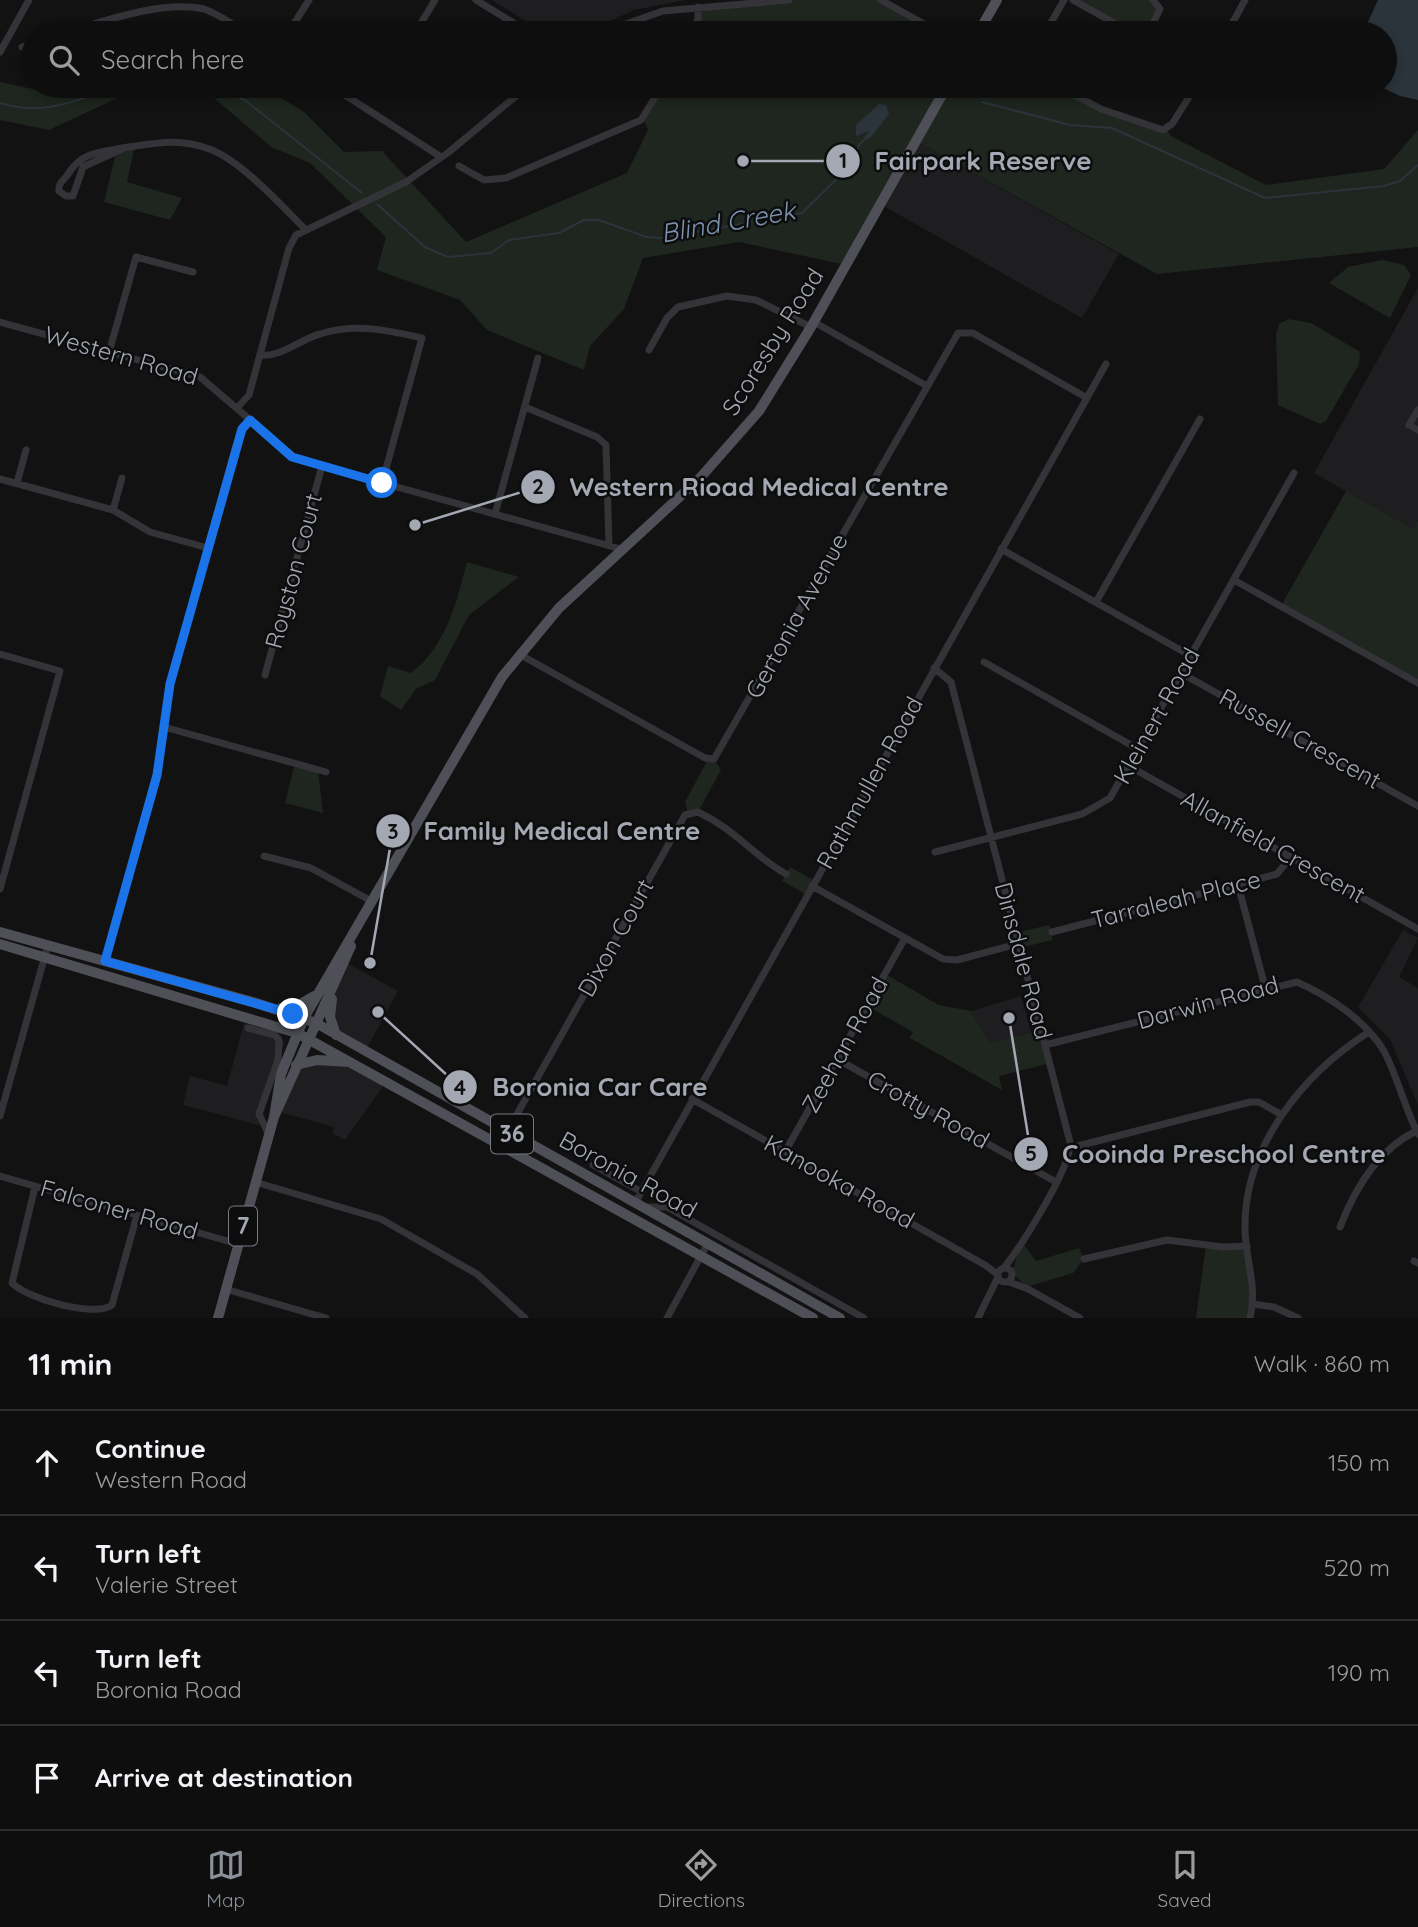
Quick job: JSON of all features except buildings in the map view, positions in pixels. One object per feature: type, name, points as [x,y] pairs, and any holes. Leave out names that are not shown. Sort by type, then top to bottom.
[{"type":"main road","points":[[985,21],[997,0]]},
{"type":"main road","name":"Scoresby Road","points":[[274,1117],[281,1074],[304,1018],[357,931],[484,705],[519,654],[566,601],[727,450],[766,401],[813,325],[940,98]]},
{"type":"main road","name":"Scoresby Road","points":[[218,1318],[274,1117],[296,1065],[334,989],[357,931]]},
{"type":"main road","name":"Boronia Road","points":[[0,932],[316,1023],[840,1318]]},
{"type":"main road","name":"Boronia Road","points":[[0,944],[213,1005],[309,1038],[813,1318]]},
{"type":"main road","points":[[334,989],[330,1014],[336,1034]]},
{"type":"main road","points":[[274,1009],[302,1004],[319,991]]},
{"type":"main road","points":[[296,1065],[317,1060],[356,1063]]},
{"type":"main road","points":[[628,1214],[639,1205]]},
{"type":"street","points":[[0,51],[2,42],[29,0]]},
{"type":"street","points":[[296,21],[309,0]]},
{"type":"street","points":[[422,21],[435,0]]},
{"type":"street","points":[[476,0],[510,21]]},
{"type":"street","points":[[634,21],[663,11],[750,1],[789,0]]},
{"type":"street","points":[[881,0],[919,21]]},
{"type":"street","points":[[1052,21],[1064,0]]},
{"type":"street","points":[[1073,0],[1111,21]]},
{"type":"street","points":[[1153,0],[1160,9],[1155,21]]},
{"type":"street","points":[[1234,21],[1245,0]]},
{"type":"street","points":[[103,21],[133,12],[188,7],[211,12],[226,21]]},
{"type":"street","points":[[697,21],[698,8]]},
{"type":"street","points":[[350,98],[441,157]]},
{"type":"street","points":[[237,408],[248,395],[291,243],[305,229],[401,185],[441,157],[513,98]]},
{"type":"street","points":[[459,166],[484,180],[506,178],[638,122],[645,116],[655,98]]},
{"type":"street","points":[[1080,98],[1101,109],[1163,130],[1172,124],[1188,98]]},
{"type":"street","points":[[124,148],[83,167],[73,196],[59,191],[59,184],[80,159],[108,149],[172,141],[212,150],[233,163],[305,229]]},
{"type":"street","points":[[109,352],[136,257],[192,272]]},
{"type":"street","points":[[649,350],[674,310],[690,302],[721,296],[749,298],[813,325],[927,386]]},
{"type":"street","name":"Western Road","points":[[0,321],[200,377],[289,455],[621,549]]},
{"type":"street","points":[[260,355],[270,355],[319,334],[349,328],[380,328],[422,338],[382,483]]},
{"type":"street","name":"Gertonia Avenue","points":[[519,654],[705,758],[716,758],[956,335],[963,331],[973,333],[1087,398]]},
{"type":"street","points":[[495,514],[538,358]]},
{"type":"street","name":"Rathmullen Road","points":[[639,1205],[640,1191],[1106,365]]},
{"type":"street","points":[[525,407],[597,437],[606,445],[609,545]]},
{"type":"street","points":[[1418,410],[1409,425],[1418,430]]},
{"type":"street","points":[[1096,602],[1200,419]]},
{"type":"street","points":[[105,961],[157,775],[170,684],[238,439],[250,420]]},
{"type":"street","points":[[17,483],[26,450]]},
{"type":"street","name":"Royston Court","points":[[265,675],[322,466]]},
{"type":"street","name":"Kleinert Road","points":[[935,852],[1097,808],[1113,795],[1294,473]]},
{"type":"street","points":[[113,510],[122,478]]},
{"type":"street","points":[[0,479],[113,510],[150,532],[208,548]]},
{"type":"street","points":[[1001,550],[1191,656]]},
{"type":"street","points":[[1234,580],[1418,683]]},
{"type":"street","points":[[0,654],[60,671],[0,890]]},
{"type":"street","points":[[984,662],[1138,749]]},
{"type":"street","name":"Dinsdale Road","points":[[934,668],[951,682],[1070,1148]]},
{"type":"street","name":"Russell Crescent","points":[[1181,673],[1418,806]]},
{"type":"street","points":[[164,727],[326,772]]},
{"type":"street","name":"Allanfield Crescent","points":[[1129,766],[1418,929]]},
{"type":"street","name":"Dixon Court","points":[[507,1132],[685,815],[698,812],[733,831],[762,860],[786,874]]},
{"type":"street","points":[[264,856],[311,868],[373,902]]},
{"type":"street","name":"Tarraleah Place","points":[[1052,932],[1280,873],[1292,857]]},
{"type":"street","points":[[1238,885],[1265,987]]},
{"type":"street","points":[[812,886],[948,960],[1018,944]]},
{"type":"street","name":"Zeehan Road","points":[[785,1152],[905,938]]},
{"type":"street","points":[[0,1116],[48,945]]},
{"type":"street","name":"Darwin Road","points":[[1045,1045],[1265,987],[1297,982],[1326,998],[1369,1032],[1386,1055],[1417,1133]]},
{"type":"street","points":[[248,1028],[275,1035],[279,1041],[278,1060],[259,1114],[268,1134]]},
{"type":"street","points":[[1250,1318],[1253,1304],[1252,1269],[1245,1216],[1249,1188],[1262,1152],[1282,1115],[1319,1068],[1369,1032]]},
{"type":"street","name":"Crotty Road","points":[[837,1059],[1056,1182]]},
{"type":"street","name":"Kanooka Road","points":[[692,1099],[1080,1318]]},
{"type":"street","points":[[978,1318],[1056,1182],[1070,1148],[1250,1102],[1259,1102],[1282,1115]]},
{"type":"street","points":[[1340,1227],[1352,1199],[1374,1166],[1401,1139],[1417,1133]]},
{"type":"street","name":"Boronia Road","points":[[593,1165],[640,1191]]},
{"type":"street","name":"Falconer Road","points":[[0,1176],[238,1244]]},
{"type":"street","points":[[255,1181],[381,1219],[477,1274],[525,1318]]},
{"type":"street","points":[[35,1187],[12,1283],[63,1312],[102,1311],[112,1305],[136,1216]]},
{"type":"street","points":[[639,1205],[667,1207],[864,1318]]},
{"type":"street","points":[[1084,1259],[1167,1240],[1223,1247],[1247,1246]]},
{"type":"street","points":[[667,1318],[708,1243]]},
{"type":"street","points":[[225,1289],[326,1318]]},
{"type":"street","points":[[1253,1304],[1273,1307],[1298,1318]]},
{"type":"shaded area","points":[[492,0],[685,0],[634,10],[610,21],[526,21]]},
{"type":"shaded area","points":[[789,0],[881,0],[919,21],[694,21],[698,7]]},
{"type":"shaded area","points":[[1073,0],[1153,0],[1159,4],[1153,21],[1111,21]]},
{"type":"shaded area","points":[[1378,0],[1418,0],[1418,100],[1397,95],[1397,21],[1368,21]]},
{"type":"shaded area","points":[[0,82],[21,86],[21,98],[117,98],[49,130],[0,120]]},
{"type":"shaded area","points":[[214,98],[281,98],[304,112],[344,152],[382,151],[466,242],[627,173],[648,130],[643,118],[655,98],[1080,98],[1101,109],[1166,129],[1171,136],[1266,185],[1384,169],[1418,130],[1418,247],[1157,274],[916,141],[846,265],[739,242],[643,258],[624,309],[590,346],[584,370],[487,330],[460,300],[377,270],[386,237],[310,163],[271,147]]},
{"type":"shaded area","points":[[879,104],[886,105],[889,114],[871,137],[862,142],[869,131],[856,136],[856,125]]},
{"type":"shaded area","points":[[916,141],[1119,254],[1082,318],[880,204]]},
{"type":"shaded area","points":[[135,145],[127,182],[182,198],[170,220],[104,202],[116,153]]},
{"type":"shaded area","points":[[1382,260],[1404,265],[1411,275],[1390,318],[1329,283],[1348,267]]},
{"type":"shaded area","points":[[1418,288],[1418,520],[1413,529],[1314,473]]},
{"type":"shaded area","points":[[1289,319],[1311,323],[1360,352],[1359,364],[1326,421],[1320,424],[1278,405],[1276,335],[1279,324]]},
{"type":"shaded area","points":[[1346,491],[1413,529],[1418,520],[1418,683],[1281,606]]},
{"type":"shaded area","points":[[467,562],[519,577],[469,615],[435,680],[416,689],[401,710],[380,696],[388,666],[411,673],[433,650],[454,608]]},
{"type":"shaded area","points":[[708,759],[714,759],[721,770],[698,812],[688,813],[685,802]]},
{"type":"shaded area","points":[[295,763],[318,770],[323,813],[285,803]]},
{"type":"shaded area","points":[[790,867],[815,881],[807,895],[782,881]]},
{"type":"shaded area","points":[[1049,925],[1053,940],[1019,948],[1015,933]]},
{"type":"shaded area","points":[[1403,930],[1418,938],[1399,977],[1418,988],[1418,1105],[1390,1039],[1358,1007]]},
{"type":"shaded area","points":[[345,962],[398,991],[365,1052],[332,1025],[330,1008]]},
{"type":"shaded area","points":[[885,974],[939,1005],[971,1011],[990,1043],[1041,1030],[1050,1063],[999,1076],[1002,1090],[910,1038],[913,1032],[867,1006]]},
{"type":"shaded area","points":[[1021,996],[1031,1032],[990,1044],[971,1011]]},
{"type":"shaded area","points":[[244,1023],[282,1035],[284,1044],[259,1125],[183,1105],[190,1076],[227,1086]]},
{"type":"shaded area","points":[[334,1060],[387,1081],[345,1140],[333,1134],[334,1127],[276,1111],[296,1065]]},
{"type":"shaded area","points":[[1022,1242],[1036,1261],[1079,1248],[1084,1259],[1073,1273],[1026,1287],[1012,1272]]},
{"type":"shaded area","points":[[1206,1245],[1247,1246],[1250,1259],[1250,1318],[1196,1318]]},
{"type":"waterway","name":"Blind Creek","points":[[0,103],[31,108],[60,105],[83,98]]},
{"type":"waterway","name":"Blind Creek","points":[[240,98],[362,193]]},
{"type":"waterway","name":"Blind Creek","points":[[982,102],[1070,125],[1112,128],[1265,198],[1384,186],[1400,181],[1418,165]]},
{"type":"waterway","name":"Blind Creek","points":[[378,205],[425,247],[448,257],[491,253],[509,240],[559,233],[584,220],[599,220],[646,237],[662,238],[802,213],[856,160],[858,146],[863,141]]},
{"type":"place","name":"Fairpark Reserve","points":[[743,161]]},
{"type":"place","name":"Western Rioad Medical Centre","points":[[415,525]]},
{"type":"place","name":"Family Medical Centre","points":[[370,963]]},
{"type":"place","name":"Boronia Car Care","points":[[378,1012]]},
{"type":"place","name":"Cooinda Preschool Centre","points":[[1009,1018]]},
{"type":"route","points":[[293,1014],[105,961],[157,775],[170,684],[242,429],[250,420],[292,457],[382,483]]}]
